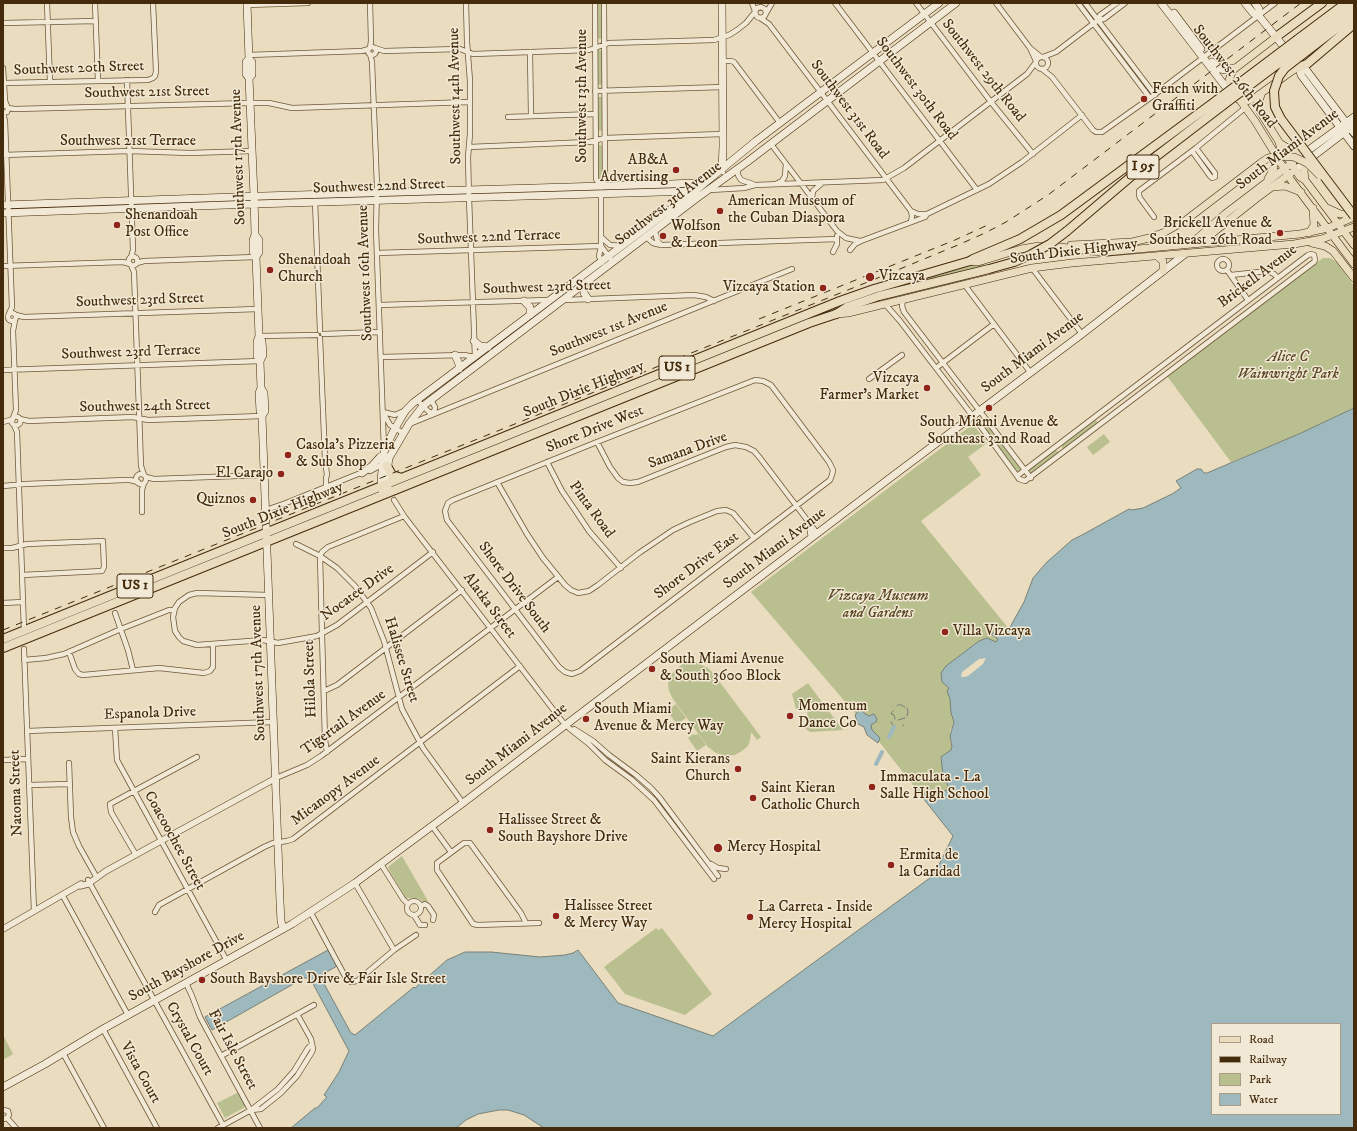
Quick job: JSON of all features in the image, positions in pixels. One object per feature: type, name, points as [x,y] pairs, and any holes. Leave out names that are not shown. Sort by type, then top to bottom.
[{"type":"highway","points":[[1276,37],[1322,3]]},
{"type":"highway","name":"I 95","points":[[1303,45],[1346,3]]},
{"type":"highway","name":"I 95","points":[[970,261],[1020,239],[1057,218],[1303,45],[1354,5]]},
{"type":"highway","points":[[1354,15],[1303,45],[1281,73],[1274,88],[1274,104],[1281,119],[1354,216]]},
{"type":"highway","points":[[1300,67],[1307,64],[1354,24]]},
{"type":"highway","name":"I 95","points":[[836,314],[846,308],[879,296],[1014,262],[1050,244],[1067,232],[1219,103]]},
{"type":"highway","name":"South Dixie Highway","points":[[3,648],[267,542],[385,489],[402,478],[846,299],[874,289],[970,261]]},
{"type":"highway","name":"South Dixie Highway","points":[[3,639],[267,533],[385,489],[809,323],[836,314]]},
{"type":"highway","points":[[385,460],[392,475],[402,478]]},
{"type":"highway","points":[[20,641],[24,635],[24,630]]},
{"type":"main road","points":[[718,184],[723,168],[722,3]]},
{"type":"main road","name":"Southwest 3rd Avenue","points":[[395,428],[406,410],[417,400],[459,369],[477,360],[488,347],[695,191],[772,129],[939,3]]},
{"type":"main road","name":"Southwest 3rd Avenue","points":[[403,433],[423,406],[477,360],[563,300],[956,3]]},
{"type":"main road","name":"Southwest 26th Road","points":[[1161,3],[1205,57],[1217,68],[1226,70],[1234,68]]},
{"type":"main road","name":"Southwest 26th Road","points":[[1167,3],[1225,86],[1245,108],[1274,151],[1286,172],[1354,264]]},
{"type":"main road","points":[[1245,3],[1253,13],[1259,16],[1300,67],[1301,75],[1348,128],[1354,146]]},
{"type":"main road","points":[[1255,3],[1259,9],[1259,16]]},
{"type":"main road","name":"Southwest 17th Avenue","points":[[247,4],[248,57],[246,62],[246,74],[249,78],[255,235],[253,240],[253,252],[256,257],[259,336],[256,342],[257,356],[260,361],[261,388],[259,393],[260,412],[262,416],[281,921],[283,929]]},
{"type":"main road","points":[[1232,92],[1229,80],[1234,68],[1276,37]]},
{"type":"main road","points":[[1238,99],[1250,100],[1261,95],[1292,71],[1300,67]]},
{"type":"main road","name":"Southwest 26th Road","points":[[1261,95],[1258,102],[1258,110],[1279,142],[1280,146],[1300,177],[1305,180],[1354,245]]},
{"type":"main road","name":"South Miami Avenue","points":[[1293,166],[1306,162],[1348,128],[1354,117]]},
{"type":"main road","name":"South Miami Avenue","points":[[1185,254],[1192,244],[1225,214],[1286,172],[1308,150],[1348,128]]},
{"type":"main road","points":[[771,144],[770,136],[772,129]]},
{"type":"main road","points":[[1279,142],[1289,149],[1300,151],[1308,150]]},
{"type":"main road","points":[[723,146],[728,152],[739,156]]},
{"type":"main road","points":[[1274,151],[1274,168],[1270,184],[1285,186],[1301,192]]},
{"type":"main road","points":[[1056,246],[1127,242],[1158,235],[1186,220],[1262,162],[1280,155],[1300,158],[1310,165],[1332,187]]},
{"type":"main road","points":[[1305,180],[1304,170],[1306,162]]},
{"type":"main road","name":"Southwest 22nd Street","points":[[315,199],[377,193],[469,194],[601,190],[694,183],[708,180]]},
{"type":"main road","name":"South Miami Avenue","points":[[381,864],[1201,243],[1270,184]]},
{"type":"main road","name":"Southwest 22nd Street","points":[[601,190],[668,192],[709,190]]},
{"type":"main road","points":[[668,192],[673,199],[673,207]]},
{"type":"main road","name":"Southwest 22nd Street","points":[[6,205],[131,201],[315,199],[376,201],[469,194]]},
{"type":"main road","name":"Southwest 22nd Street","points":[[6,213],[132,209],[254,200]]},
{"type":"main road","points":[[1325,207],[1339,214],[1354,216]]},
{"type":"main road","points":[[1309,233],[1314,225],[1312,208]]},
{"type":"main road","name":"Brickell Avenue","points":[[1192,244],[1309,233],[1328,228],[1354,216]]},
{"type":"main road","name":"Brickell Avenue","points":[[1185,254],[1308,242],[1332,236],[1354,227]]},
{"type":"main road","points":[[1216,231],[1214,236],[1218,241]]},
{"type":"main road","points":[[1308,242],[1325,246],[1333,251],[1354,278]]},
{"type":"main road","name":"South Dixie Highway","points":[[970,261],[978,262],[1026,247],[1056,246],[1106,252],[1192,244]]},
{"type":"main road","name":"South Dixie Highway","points":[[836,314],[848,313],[1032,268],[1072,263],[1185,254]]},
{"type":"main road","points":[[1157,256],[1163,261],[1163,271]]},
{"type":"main road","points":[[584,284],[584,293],[588,299]]},
{"type":"main road","points":[[524,301],[530,307],[530,315]]},
{"type":"main road","points":[[474,340],[480,346],[488,347]]},
{"type":"main road","points":[[455,355],[459,364],[459,369]]},
{"type":"main road","name":"Southwest 16th Avenue","points":[[385,489],[381,476],[395,428]]},
{"type":"main road","name":"Southwest 16th Avenue","points":[[385,489],[385,460],[403,433]]},
{"type":"main road","points":[[362,473],[372,466],[380,457],[385,460]]},
{"type":"main road","points":[[371,471],[376,472],[381,476]]},
{"type":"main road","points":[[810,524],[814,535]]},
{"type":"main road","name":"South Bayshore Drive","points":[[3,1087],[103,1029],[283,929],[310,913],[381,864]]},
{"type":"street","points":[[47,3],[50,82]]},
{"type":"street","points":[[95,3],[98,81]]},
{"type":"street","name":"Southwest 20th Street","points":[[4,83],[148,80],[155,76],[153,3]]},
{"type":"street","points":[[247,4],[308,3]]},
{"type":"street","name":"Southwest 16th Avenue","points":[[370,3],[377,193],[376,229],[385,460]]},
{"type":"street","name":"Southwest 14th Avenue","points":[[466,3],[470,102],[468,157],[469,194],[474,340],[477,360]]},
{"type":"street","name":"Southwest 13th Avenue","points":[[595,3],[596,179],[601,190]]},
{"type":"street","name":"Southwest 13th Avenue","points":[[601,262],[599,256],[601,246],[601,190],[605,179],[604,3]]},
{"type":"street","points":[[753,3],[765,9],[766,14]]},
{"type":"street","points":[[753,3],[756,16],[760,18]]},
{"type":"street","points":[[746,23],[757,8],[772,3]]},
{"type":"street","points":[[248,57],[362,51],[460,49],[473,54],[589,50],[604,44],[712,40],[722,38],[731,34],[746,23],[764,17],[772,3]]},
{"type":"street","name":"Southwest 30th Road","points":[[835,3],[977,190]]},
{"type":"street","name":"Southwest 29th Road","points":[[916,3],[991,102],[1033,154]]},
{"type":"street","points":[[996,3],[1030,48],[1037,67],[1052,77],[1093,130],[1098,133],[1105,131],[1153,97],[1276,3]]},
{"type":"street","points":[[1078,3],[1096,22],[1153,97]]},
{"type":"street","points":[[1085,3],[1096,22]]},
{"type":"street","points":[[1096,22],[1100,15],[1117,3]]},
{"type":"street","points":[[887,179],[904,168],[1027,74],[1036,61],[1056,52],[1096,22],[1104,19],[1125,3]]},
{"type":"street","name":"Southwest 31st Road","points":[[766,14],[768,24]]},
{"type":"street","name":"Southwest 31st Road","points":[[760,18],[768,24],[911,211]]},
{"type":"street","points":[[3,23],[96,20]]},
{"type":"street","points":[[1030,48],[1042,57],[1046,58],[1052,77]]},
{"type":"street","points":[[530,52],[531,116]]},
{"type":"street","points":[[1027,74],[1046,68],[1056,52]]},
{"type":"street","points":[[723,61],[734,62],[780,123]]},
{"type":"street","points":[[3,68],[6,213],[11,266],[24,630]]},
{"type":"street","points":[[127,80],[142,512]]},
{"type":"street","points":[[595,91],[723,87]]},
{"type":"street","name":"Southwest 21st Street","points":[[5,108],[269,103],[292,108],[470,102]]},
{"type":"street","points":[[1154,217],[1140,198],[1139,193],[1141,189],[1196,148],[1245,108]]},
{"type":"street","points":[[508,117],[595,114]]},
{"type":"street","points":[[850,250],[855,244],[861,241],[925,217],[927,214],[977,190],[1010,171],[1082,115]]},
{"type":"street","points":[[469,147],[588,142],[605,138],[723,134]]},
{"type":"street","points":[[771,144],[837,231],[842,236],[851,240],[861,241]]},
{"type":"street","points":[[1192,151],[1210,176],[1212,178],[1215,177],[1215,173],[1196,148]]},
{"type":"street","name":"Southwest 21st Terrace","points":[[5,155],[129,151],[190,154],[252,151]]},
{"type":"street","points":[[775,184],[786,176],[786,163]]},
{"type":"street","points":[[738,168],[738,176],[740,180],[755,185]]},
{"type":"street","name":"Southwest 22nd Street","points":[[709,190],[744,188],[755,185],[880,181],[887,179]]},
{"type":"street","points":[[812,198],[813,191],[822,183]]},
{"type":"street","points":[[315,199],[325,464],[324,471],[326,488]]},
{"type":"street","points":[[911,211],[918,214],[927,214]]},
{"type":"street","points":[[911,211],[911,222]]},
{"type":"street","points":[[641,231],[653,243],[661,245],[837,239]]},
{"type":"street","points":[[655,231],[657,240],[661,245]]},
{"type":"street","points":[[833,252],[837,244],[837,231]]},
{"type":"street","points":[[601,237],[610,245],[621,246]]},
{"type":"street","points":[[601,246],[613,262]]},
{"type":"street","name":"Southwest 22nd Terrace","points":[[377,253],[601,246]]},
{"type":"street","name":"Brickell Avenue","points":[[1311,254],[1314,256],[1314,262],[1031,478],[1023,481],[1017,476],[1248,300],[1278,278],[1308,255],[1311,254]]},
{"type":"street","points":[[3,266],[256,257]]},
{"type":"street","points":[[601,262],[605,268]]},
{"type":"street","points":[[1032,268],[1082,334]]},
{"type":"street","name":"Southwest 1st Avenue","points":[[409,424],[792,269]]},
{"type":"street","points":[[1227,270],[1248,300]]},
{"type":"street","points":[[1231,276],[1270,272],[1278,278]]},
{"type":"street","points":[[964,284],[1030,372]]},
{"type":"street","name":"Southwest 23rd Street","points":[[379,305],[694,295],[706,297],[714,301]]},
{"type":"street","points":[[903,299],[902,306],[904,312],[1031,478]]},
{"type":"street","points":[[884,304],[897,317],[1017,476]]},
{"type":"street","name":"Southwest 23rd Street","points":[[3,318],[258,309]]},
{"type":"street","points":[[936,368],[994,324]]},
{"type":"street","points":[[259,336],[380,332]]},
{"type":"street","points":[[1207,332],[1213,339]]},
{"type":"street","points":[[381,356],[464,355],[477,360]]},
{"type":"street","points":[[869,379],[902,355]]},
{"type":"street","points":[[1173,358],[1179,365]]},
{"type":"street","name":"Southwest 23rd Terrace","points":[[3,370],[260,361]]},
{"type":"street","name":"Shore Drive West","points":[[445,511],[448,504],[454,500],[497,482],[748,382],[760,380],[771,385],[829,462],[833,472]]},
{"type":"street","points":[[417,400],[429,412],[434,413],[435,407],[431,400]]},
{"type":"street","points":[[383,412],[395,415],[406,410]]},
{"type":"street","points":[[383,412],[388,423],[403,433]]},
{"type":"street","name":"Southwest 24th Street","points":[[4,422],[133,417],[148,420],[262,416]]},
{"type":"street","points":[[1096,416],[1101,424]]},
{"type":"street","name":"Samana Drive","points":[[597,442],[610,467],[618,478],[623,482],[630,483],[638,482],[726,447],[735,445],[746,447],[754,451],[760,458],[810,524]]},
{"type":"street","points":[[1058,445],[1063,453]]},
{"type":"street","points":[[266,510],[362,473],[371,471],[385,460]]},
{"type":"street","name":"Pinta Road","points":[[547,462],[562,491],[578,515],[621,568]]},
{"type":"street","name":"Shore Drive East","points":[[570,674],[583,668],[830,480],[833,472]]},
{"type":"street","points":[[3,486],[19,484],[264,475]]},
{"type":"street","points":[[497,482],[526,534],[558,577],[571,590],[581,593],[593,588],[669,532],[717,511],[726,510],[734,513],[754,538]]},
{"type":"street","name":"Alatka Street","points":[[394,500],[404,516],[566,724]]},
{"type":"street","name":"Shore Drive South","points":[[445,511],[447,520],[559,667],[570,674]]},
{"type":"street","points":[[320,556],[328,547],[404,516]]},
{"type":"street","points":[[3,548],[27,544],[103,541],[104,567],[103,570],[99,572],[22,575]]},
{"type":"street","name":"Halissee Street","points":[[296,544],[320,556],[345,576],[368,602],[376,617],[386,648],[398,698],[406,718],[419,742],[463,803]]},
{"type":"street","name":"Nocatee Drive","points":[[174,610],[173,618],[175,630],[181,639],[194,644],[263,640],[285,642],[305,639],[322,634],[337,625],[433,552]]},
{"type":"street","name":"Hilola Street","points":[[320,556],[327,752]]},
{"type":"street","name":"Tigertail Avenue","points":[[3,929],[88,882],[100,872],[106,871],[136,855],[276,778],[307,765],[327,752],[558,577]]},
{"type":"street","points":[[324,691],[334,687],[462,590]]},
{"type":"street","points":[[24,660],[51,657],[69,652],[168,610],[174,610],[181,600],[186,596],[193,594],[269,595]]},
{"type":"street","points":[[3,603],[23,602]]},
{"type":"street","points":[[115,613],[128,650],[133,670]]},
{"type":"street","points":[[69,652],[75,668],[79,674],[83,675],[163,668],[199,673],[208,672],[212,669],[214,664],[213,644]]},
{"type":"street","name":"Natoma Street","points":[[24,649],[34,911]]},
{"type":"street","name":"Micanopy Avenue","points":[[155,912],[159,905],[267,846],[278,842],[289,841],[295,838],[520,666]]},
{"type":"street","name":"Espanola Drive","points":[[27,731],[274,722]]},
{"type":"street","points":[[566,724],[586,736],[638,776],[660,798],[718,876]]},
{"type":"street","points":[[566,724],[605,760],[631,779],[654,800],[714,879]]},
{"type":"street","name":"Coacoochee Street","points":[[115,728],[116,759],[227,961]]},
{"type":"street","points":[[605,760],[608,754]]},
{"type":"street","points":[[136,855],[111,812],[110,804],[197,757]]},
{"type":"street","points":[[3,760],[28,759]]},
{"type":"street","points":[[70,763],[71,817],[73,832],[96,876]]},
{"type":"street","points":[[631,779],[638,776]]},
{"type":"street","points":[[29,785],[70,784]]},
{"type":"street","points":[[675,828],[680,825]]},
{"type":"street","points":[[432,826],[451,852]]},
{"type":"street","points":[[526,924],[521,913],[471,844],[468,842],[464,843],[438,862],[436,870],[474,924],[526,924],[539,923]]},
{"type":"street","points":[[701,863],[706,861]]},
{"type":"street","points":[[706,861],[716,867],[726,869]]},
{"type":"street","points":[[381,864],[403,899],[408,904],[407,908],[409,912],[414,915],[420,925],[425,925]]},
{"type":"street","name":"Crystal Court","points":[[88,882],[154,1001],[221,1127]]},
{"type":"street","points":[[355,883],[394,950]]},
{"type":"street","points":[[62,896],[128,1015]]},
{"type":"street","points":[[408,904],[414,901],[418,902],[421,906]]},
{"type":"street","points":[[421,906],[424,904],[428,906],[434,915],[433,920]]},
{"type":"street","points":[[414,915],[420,912],[421,906]]},
{"type":"street","points":[[310,913],[347,980],[352,982],[357,981],[394,950],[416,935]]},
{"type":"street","name":"Fair Isle Street","points":[[186,983],[198,1014],[260,1128]]},
{"type":"street","points":[[221,1056],[314,1005]]},
{"type":"street","points":[[221,1127],[251,1110],[261,1109],[268,1104],[292,1082],[310,1056],[313,1049],[311,1038],[297,1014]]},
{"type":"street","name":"Vista Court","points":[[103,1029],[157,1128]]},
{"type":"street","points":[[63,1053],[104,1128]]},
{"type":"street","points":[[3,1110],[9,1112],[9,1115],[5,1119],[16,1128]]},
{"type":"green space","points":[[596,3],[602,3],[603,36],[600,39],[597,38]]},
{"type":"green space","points":[[600,50],[602,52],[602,84],[600,85],[596,83],[597,51]]},
{"type":"green space","points":[[598,97],[602,97],[603,99],[603,130],[600,131],[597,130]]},
{"type":"green space","points":[[599,145],[603,148],[602,180],[600,183],[598,180]]},
{"type":"green space","name":"Alice C Wainwright Park","points":[[1323,258],[1330,258],[1338,263],[1354,286],[1354,408],[1301,433],[1231,462],[1167,376]]},
{"type":"green space","points":[[984,262],[985,266],[852,302],[393,485],[849,302],[877,292]]},
{"type":"green space","points":[[968,278],[968,280],[880,302],[886,298]]},
{"type":"green space","points":[[981,420],[984,420],[1020,468],[1020,471],[1016,471],[980,423]]},
{"type":"green space","points":[[1095,420],[1098,424],[1064,449],[1062,448],[1062,445]]},
{"type":"green space","name":"Vizcaya Museum and Gardens","points":[[973,424],[987,443],[968,457],[981,475],[921,521],[1009,629],[997,631],[991,634],[998,639],[996,642],[987,638],[979,641],[946,666],[941,673],[942,682],[949,688],[947,691],[954,722],[950,731],[951,750],[941,757],[943,775],[949,788],[940,793],[930,791],[925,792],[923,798],[877,739],[751,592]]},
{"type":"green space","points":[[1104,434],[1110,442],[1093,455],[1087,447]]},
{"type":"green space","points":[[1054,450],[1058,451],[1059,454],[1032,473],[1030,472],[1029,469]]},
{"type":"green space","points":[[696,662],[708,668],[713,673],[761,737],[757,740],[751,732],[748,746],[735,755],[725,756],[716,753],[708,747],[673,699],[669,691],[668,684],[671,675],[676,669],[683,664]]},
{"type":"green space","points":[[808,683],[843,730],[810,732],[806,729],[805,726],[808,719],[807,709],[796,709],[792,694]]},
{"type":"green space","points":[[676,704],[686,718],[677,724],[667,711]]},
{"type":"green space","points":[[693,734],[698,734],[706,745],[697,751],[688,738]]},
{"type":"green space","points":[[402,856],[428,901],[424,902],[418,898],[406,898],[389,870],[388,867]]},
{"type":"green space","points":[[656,928],[659,930],[662,928],[712,994],[685,1015],[625,994],[604,967]]},
{"type":"green space","points":[[3,1035],[13,1054],[3,1060]]},
{"type":"green space","points":[[239,1092],[247,1106],[225,1118],[217,1103]]},
{"type":"water","points":[[1354,408],[1354,1128],[544,1128],[524,1115],[508,1110],[499,1110],[478,1114],[466,1120],[456,1128],[291,1128],[315,1108],[317,1108],[327,1097],[324,1095],[339,1072],[349,1051],[311,980],[304,978],[212,1030],[205,1017],[328,950],[337,966],[323,974],[322,980],[351,1033],[355,1035],[414,987],[415,988],[447,960],[465,952],[491,952],[540,957],[565,955],[578,950],[618,1003],[713,1036],[934,875],[953,836],[923,798],[925,792],[930,791],[940,793],[949,788],[943,775],[941,757],[951,750],[952,747],[950,736],[954,722],[947,691],[949,688],[942,682],[941,673],[946,666],[979,641],[987,638],[996,642],[998,639],[991,634],[997,631],[1009,629],[1024,602],[1033,578],[1047,562],[1072,540],[1129,509],[1132,510],[1143,508],[1172,494],[1181,488],[1176,481],[1197,469],[1201,469],[1204,473],[1301,433]]},
{"type":"water","points":[[861,709],[869,716],[874,714],[877,719],[876,722],[871,725],[872,730],[880,738],[878,743],[867,735],[864,727],[858,724],[855,715]]},
{"type":"pier","points":[[986,658],[983,664],[968,676],[961,677],[962,672],[979,659]]},
{"type":"waterway","points":[[897,706],[899,704],[905,707]]},
{"type":"waterway","points":[[907,708],[907,716]]},
{"type":"waterway","points":[[893,711],[891,714],[894,715],[895,719]]},
{"type":"waterway","points":[[898,720],[905,718]]},
{"type":"waterway","points":[[891,722],[894,727]]},
{"type":"waterway","points":[[889,737],[894,727]]},
{"type":"waterway","points":[[876,764],[882,752]]},
{"type":"railway","points":[[3,630],[895,271],[985,233],[1006,222],[1048,195],[1301,3]]},
{"type":"railway","points":[[759,319],[955,240],[992,223]]},
{"type":"place","name":"Fench with Graffiti","points":[[1144,99]]},
{"type":"place","name":"AB&A Advertising","points":[[676,170]]},
{"type":"place","name":"American Museum of the Cuban Diaspora","points":[[720,211]]},
{"type":"place","name":"Shenandoah Post Office","points":[[117,225]]},
{"type":"place","name":"Brickell Avenue & Southeast 26th Road","points":[[1280,233]]},
{"type":"place","name":"Wolfson & Leon","points":[[663,236]]},
{"type":"place","name":"Shenandoah Church","points":[[270,270]]},
{"type":"place","name":"Vizcaya","points":[[870,277]]},
{"type":"place","name":"Vizcaya Station","points":[[823,288]]},
{"type":"place","name":"Vizcaya Farmer’s Market","points":[[927,388]]},
{"type":"place","name":"South Miami Avenue & Southeast 32nd Road","points":[[989,408]]},
{"type":"place","name":"Casola's Pizzeria & Sub Shop","points":[[288,455]]},
{"type":"place","name":"El Carajo","points":[[281,474]]},
{"type":"place","name":"Quiznos","points":[[253,500]]},
{"type":"place","name":"Villa Vizcaya","points":[[945,632]]},
{"type":"place","name":"South Miami Avenue & South 3600 Block","points":[[652,669]]},
{"type":"place","name":"Momentum Dance Co","points":[[790,716]]},
{"type":"place","name":"South Miami Avenue & Mercy Way","points":[[586,719]]},
{"type":"place","name":"Saint Kierans Church","points":[[738,769]]},
{"type":"place","name":"Immaculata - La Salle High School","points":[[872,787]]},
{"type":"place","name":"Saint Kieran Catholic Church","points":[[753,798]]},
{"type":"place","name":"Halissee Street & South Bayshore Drive","points":[[490,830]]},
{"type":"place","name":"Mercy Hospital","points":[[718,848]]},
{"type":"place","name":"Ermita de la Caridad","points":[[891,865]]},
{"type":"place","name":"Halissee Street & Mercy Way","points":[[556,916]]},
{"type":"place","name":"La Carreta - Inside Mercy Hospital","points":[[750,917]]},
{"type":"place","name":"South Bayshore Drive & Fair Isle Street","points":[[202,980]]}]
